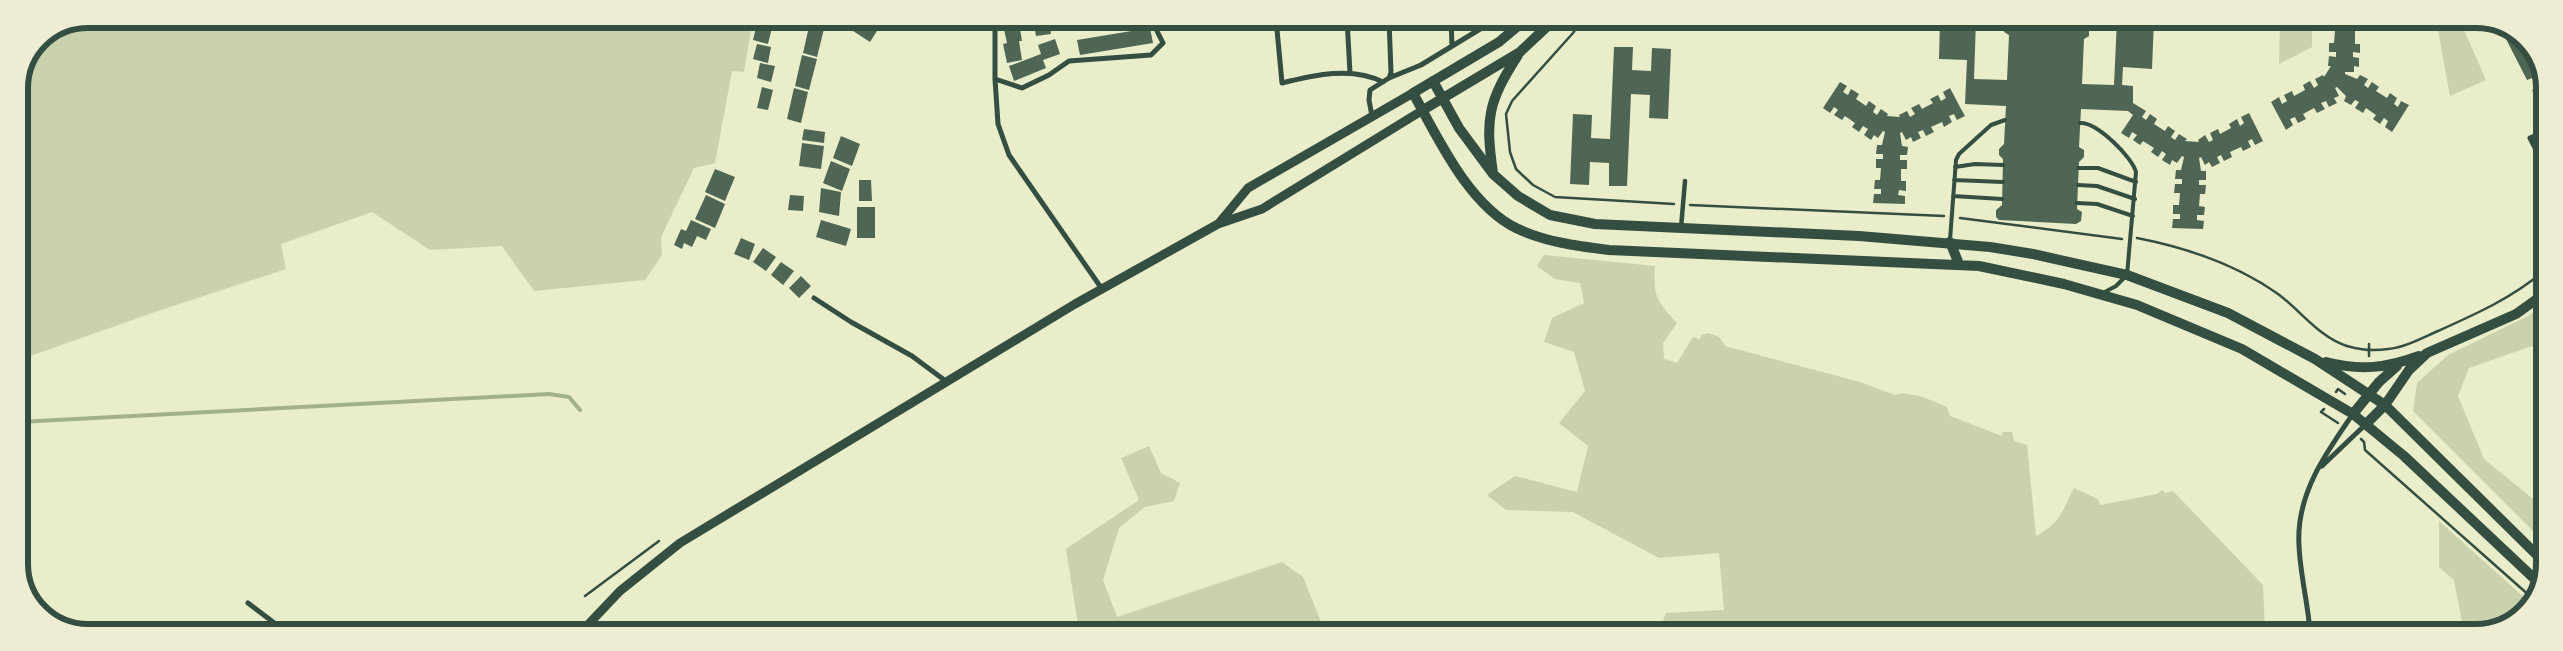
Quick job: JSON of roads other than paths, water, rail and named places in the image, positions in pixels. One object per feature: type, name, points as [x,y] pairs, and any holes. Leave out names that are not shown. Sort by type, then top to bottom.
[{"type":"main road","points":[[1516,28],[1499,42],[1413,93],[1473,192],[1490,210],[1515,228],[1572,246],[1608,250],[1959,264],[2023,274],[2101,294],[2167,317],[2242,349],[2353,414],[2404,456],[2533,578]]},
{"type":"main road","points":[[1423,110],[1520,52],[1546,28]]},
{"type":"main road","points":[[1493,174],[1489,141],[1492,103],[1499,85],[1520,52]]},
{"type":"main road","points":[[1433,81],[1473,149],[1493,174],[1518,196],[1550,215],[1594,224],[1950,242],[2033,254],[2128,275],[2228,313],[2315,358],[2384,405],[2536,554]]},
{"type":"main road","points":[[1950,242],[1959,264]]},
{"type":"main road","points":[[2315,358],[2360,368],[2383,368],[2427,353],[2516,314],[2535,300]]},
{"type":"main road","points":[[2366,424],[2384,405],[2409,370],[2427,353]]},
{"type":"main road","points":[[2353,414],[2390,372],[2402,363]]},
{"type":"street","points":[[995,28],[995,79],[998,124],[1010,155],[1102,289]]},
{"type":"street","points":[[995,79],[1022,88],[1049,75],[1069,61],[1152,55],[1163,43],[1156,28]]},
{"type":"street","points":[[1277,28],[1282,83],[1313,76],[1350,73],[1374,77],[1383,82]]},
{"type":"street","points":[[1347,28],[1350,73]]},
{"type":"street","points":[[1372,116],[1369,93],[1388,78],[1391,73],[1389,28]]},
{"type":"street","points":[[1451,28],[1452,46]]},
{"type":"street","points":[[1388,78],[1405,73],[1482,28]]},
{"type":"street","points":[[1218,224],[1248,188],[1413,93]]},
{"type":"street","points":[[589,624],[620,591],[680,543],[1102,289],[1218,224],[1262,209],[1423,110]]},
{"type":"street","points":[[2535,136],[2530,138],[2535,148]]},
{"type":"street","points":[[1681,228],[1685,181]]},
{"type":"street","points":[[814,298],[868,332],[912,356],[947,382]]},
{"type":"street","points":[[2309,624],[2298,528],[2304,499],[2316,472],[2353,414]]},
{"type":"street","points":[[2316,472],[2366,424]]},
{"type":"street","points":[[248,603],[276,624]]},
{"type":"lane","points":[[1950,242],[1955,167],[1959,154],[1994,123],[2005,120]]},
{"type":"lane","points":[[2080,123],[2096,127],[2130,160],[2136,172],[2128,275],[2116,286],[2101,294]]},
{"type":"lane","points":[[1955,167],[1975,164],[2003,165]]},
{"type":"lane","points":[[2078,168],[2098,168],[2136,182]]},
{"type":"lane","points":[[1954,180],[2003,182]]},
{"type":"lane","points":[[2078,185],[2097,186],[2134,199]]},
{"type":"lane","points":[[1953,196],[2002,198]]},
{"type":"lane","points":[[2077,203],[2096,204],[2133,216]]},
{"type":"waterway","points":[[28,422],[549,394],[569,397],[580,410]]}]
